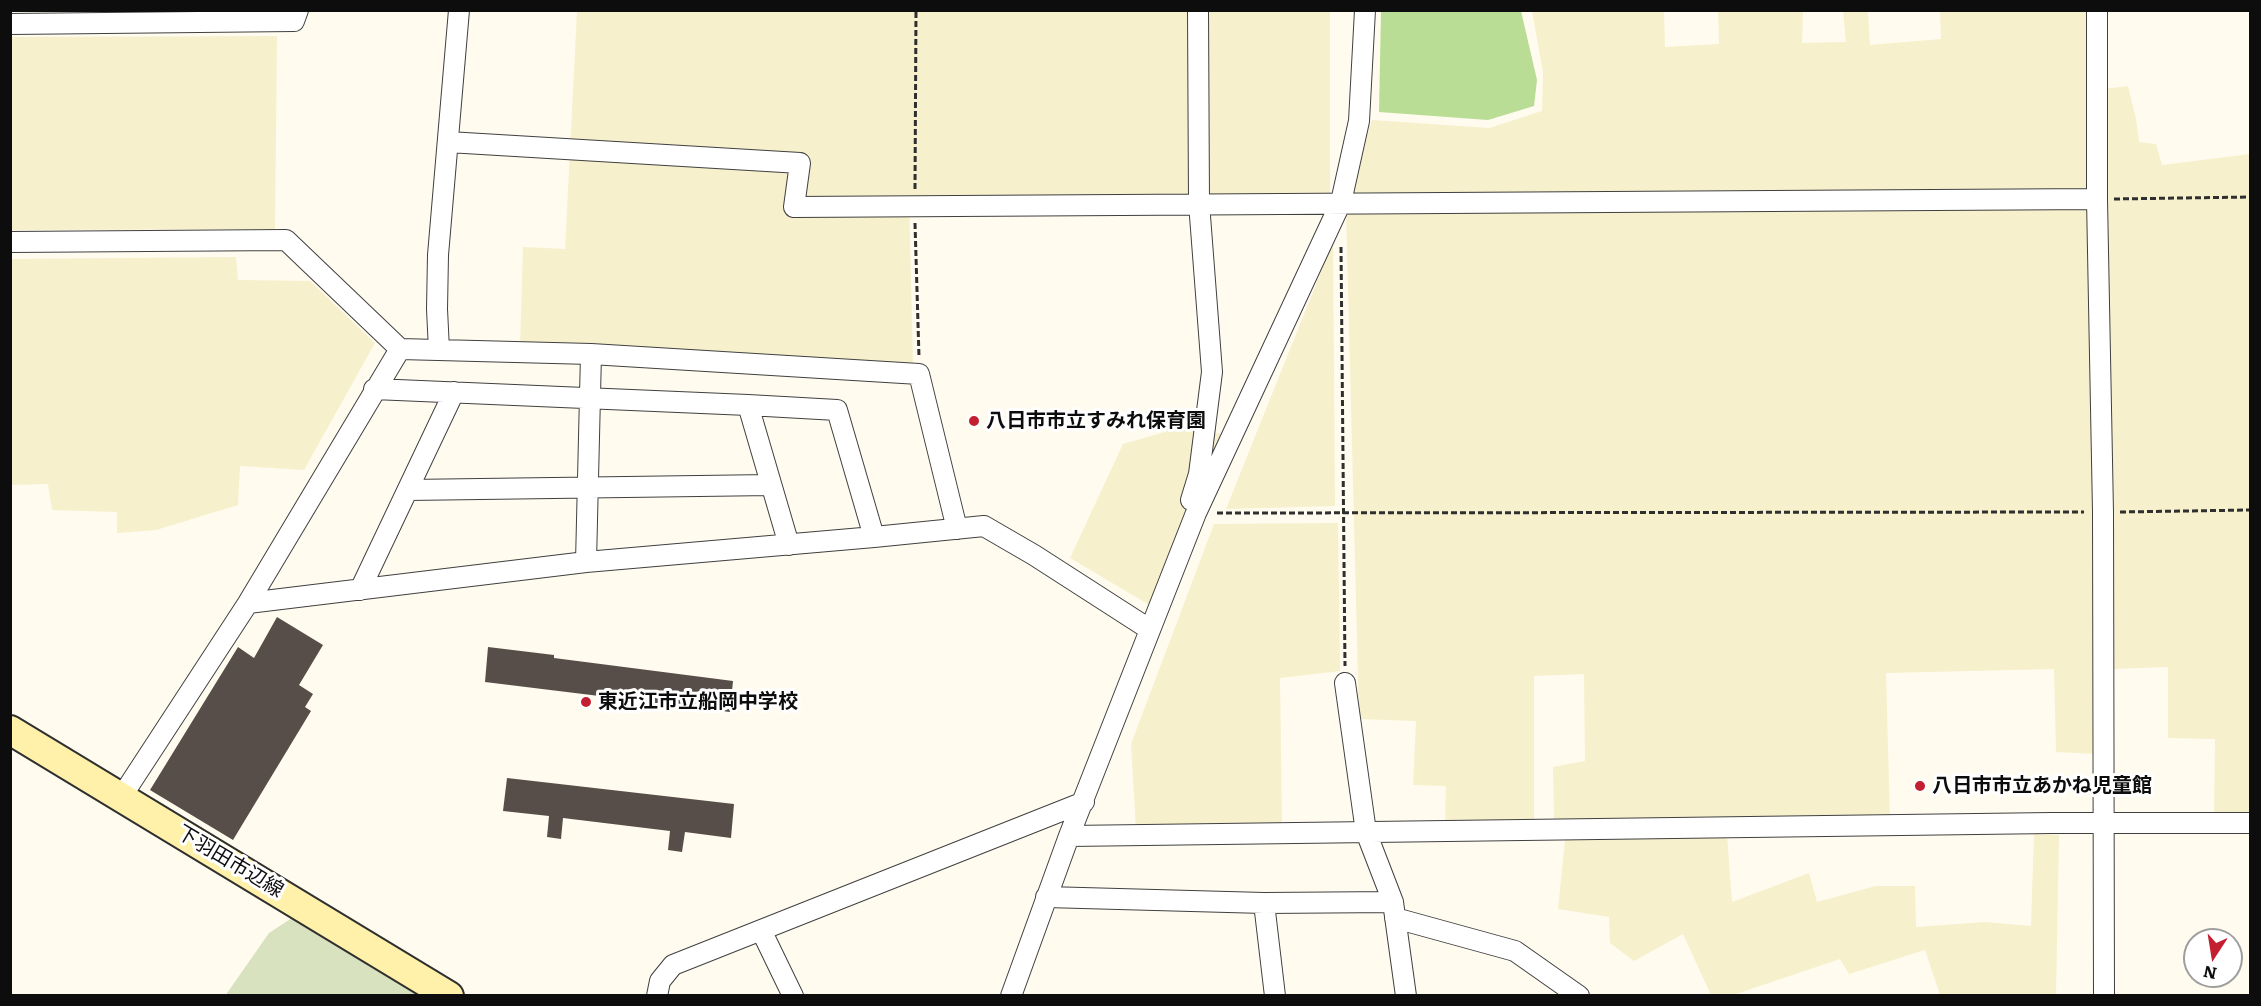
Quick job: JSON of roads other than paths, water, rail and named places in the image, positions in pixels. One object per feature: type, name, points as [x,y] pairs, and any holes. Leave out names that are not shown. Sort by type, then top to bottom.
[{"type":"main road","name":"下羽田市辺線","points":[[10,730],[449,996]]},
{"type":"street","points":[[10,24],[294,21],[298,10]]},
{"type":"street","points":[[439,350],[438,255],[459,10]]},
{"type":"street","points":[[1196,513],[1191,501],[1199,474],[1212,372],[1199,203],[1198,10]]},
{"type":"street","points":[[1011,996],[1069,836],[1196,513],[1341,202],[1359,121],[1365,10]]},
{"type":"street","points":[[2097,10],[2097,199],[2103,512],[2104,996]]},
{"type":"street","points":[[447,141],[800,163],[794,207],[2097,199]]},
{"type":"street","points":[[10,242],[286,240],[399,349],[591,354],[919,374],[957,529]]},
{"type":"street","points":[[122,796],[248,603],[399,349]]},
{"type":"street","points":[[586,562],[591,354]]},
{"type":"street","points":[[375,389],[837,410],[874,537]]},
{"type":"street","points":[[360,590],[454,392]]},
{"type":"street","points":[[748,405],[789,545]]},
{"type":"street","points":[[408,490],[771,485]]},
{"type":"street","points":[[248,603],[586,562],[984,526],[1034,555],[1149,629]]},
{"type":"street","points":[[1345,683],[1366,832],[1394,910],[1406,996]]},
{"type":"street","points":[[657,996],[660,981],[673,965],[762,932],[1084,802]]},
{"type":"street","points":[[1069,836],[2250,823]]},
{"type":"street","points":[[1046,897],[1264,903],[1394,910],[1515,951],[1579,996]]},
{"type":"street","points":[[1264,903],[1275,996]]},
{"type":"street","points":[[762,932],[793,996]]},
{"type":"place","name":"八日市市立すみれ保育園","points":[[974,421]]},
{"type":"place","name":"東近江市立船岡中学校","points":[[586,702]]},
{"type":"place","name":"八日市市立あかね児童館","points":[[1920,786]]}]
